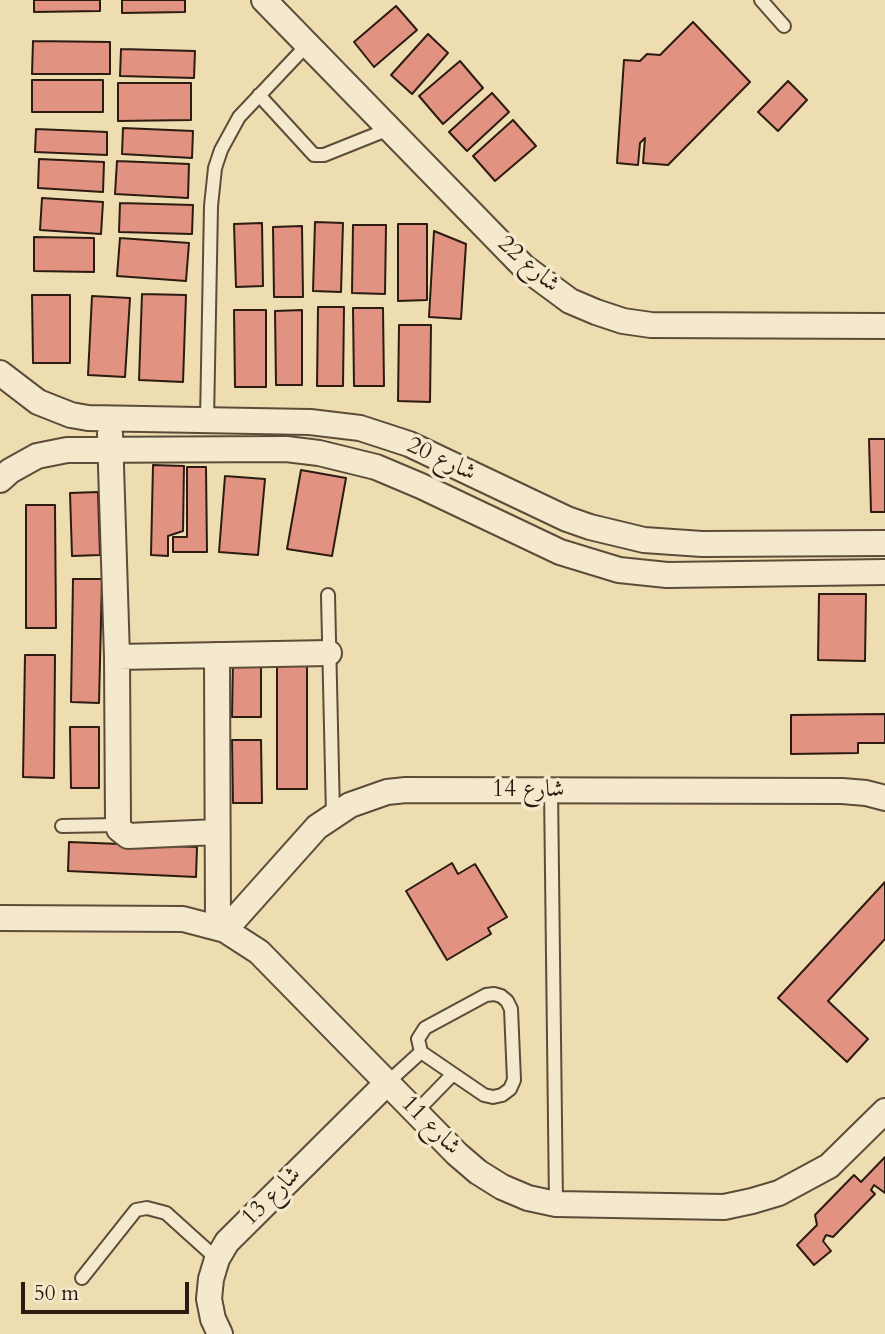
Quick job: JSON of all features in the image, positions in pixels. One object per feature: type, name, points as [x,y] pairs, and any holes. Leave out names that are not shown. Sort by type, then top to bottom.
[{"type":"street","name":"شارع 22","points":[[264,0],[524,267],[570,300],[623,321],[651,325],[885,326]]},
{"type":"street","name":"شارع 20","points":[[0,373],[23,393],[54,410],[88,418],[310,422],[372,431],[409,444],[567,519],[644,540],[702,544],[885,543]]},
{"type":"street","points":[[110,418],[119,830],[128,835],[217,832]]},
{"type":"street","name":"شارع 20","points":[[0,480],[23,462],[51,452],[286,449],[352,460],[376,467],[421,485],[560,552],[619,570],[667,575],[885,572]]},
{"type":"street","points":[[117,657],[329,653]]},
{"type":"street","points":[[217,655],[217,832],[222,929]]},
{"type":"street","name":"شارع 14","points":[[222,929],[333,815],[368,797],[406,789],[842,791],[885,798]]},
{"type":"street","name":"شارع 11","points":[[0,918],[183,919],[222,929],[259,952],[478,1172],[511,1191],[556,1204],[724,1207],[752,1201],[788,1189],[829,1166],[885,1111]]},
{"type":"street","name":"شارع 13","points":[[220,1334],[213,1319],[209,1299],[217,1259],[228,1242],[387,1083]]},
{"type":"lane","points":[[761,0],[785,26]]},
{"type":"lane","points":[[207,420],[212,187],[218,159],[239,117],[307,45]]},
{"type":"lane","points":[[259,96],[313,155],[324,155],[389,129]]},
{"type":"lane","points":[[328,595],[333,815]]},
{"type":"lane","points":[[551,789],[556,1204]]},
{"type":"lane","points":[[62,826],[118,825]]},
{"type":"lane","points":[[486,995],[501,996],[511,1009],[514,1080],[502,1095],[493,1097],[484,1095],[453,1074],[421,1052],[418,1039],[425,1028],[486,995]]},
{"type":"lane","points":[[387,1083],[421,1052]]},
{"type":"lane","points":[[416,1112],[453,1074]]},
{"type":"lane","points":[[82,1278],[136,1210],[147,1208],[166,1213],[217,1259]]},
{"type":"building","points":[[34,0],[100,0],[100,11],[34,12]]},
{"type":"building","points":[[122,0],[185,0],[185,12],[122,13]]},
{"type":"building","points":[[396,6],[417,30],[374,67],[354,42]]},
{"type":"building","points":[[693,22],[750,82],[668,165],[643,163],[645,138],[640,143],[638,165],[617,163],[624,60],[640,61],[647,54],[660,55]]},
{"type":"building","points":[[428,34],[448,53],[412,94],[391,75]]},
{"type":"building","points":[[33,41],[110,42],[110,74],[32,74]]},
{"type":"building","points":[[121,49],[195,51],[194,78],[120,76]]},
{"type":"building","points":[[460,61],[483,88],[443,124],[419,96]]},
{"type":"building","points":[[32,80],[103,80],[103,112],[32,112]]},
{"type":"building","points":[[788,81],[807,100],[778,131],[758,112]]},
{"type":"building","points":[[118,83],[191,83],[191,120],[118,121]]},
{"type":"building","points":[[492,93],[509,112],[467,151],[449,132]]},
{"type":"building","points":[[513,120],[536,146],[495,181],[473,156]]},
{"type":"building","points":[[123,128],[193,131],[192,158],[122,154]]},
{"type":"building","points":[[36,129],[107,132],[107,155],[35,152]]},
{"type":"building","points":[[39,159],[104,162],[103,192],[38,188]]},
{"type":"building","points":[[117,161],[189,164],[188,198],[115,194]]},
{"type":"building","points":[[42,198],[103,202],[101,234],[40,230]]},
{"type":"building","points":[[120,203],[193,205],[192,234],[119,232]]},
{"type":"building","points":[[315,222],[343,223],[341,292],[313,291]]},
{"type":"building","points":[[262,223],[263,286],[236,287],[234,224]]},
{"type":"building","points":[[398,224],[427,224],[427,300],[398,301]]},
{"type":"building","points":[[353,225],[386,225],[385,294],[352,293]]},
{"type":"building","points":[[302,226],[303,297],[274,297],[273,227]]},
{"type":"building","points":[[434,231],[466,244],[461,319],[429,317]]},
{"type":"building","points":[[34,237],[94,238],[94,272],[34,271]]},
{"type":"building","points":[[120,238],[189,243],[186,281],[117,276]]},
{"type":"building","points":[[142,294],[186,295],[183,382],[139,380]]},
{"type":"building","points":[[32,295],[70,295],[70,363],[33,363]]},
{"type":"building","points":[[92,296],[130,298],[125,377],[88,375]]},
{"type":"building","points":[[318,307],[344,307],[343,386],[317,386]]},
{"type":"building","points":[[353,308],[383,308],[384,386],[354,386]]},
{"type":"building","points":[[234,310],[266,310],[266,387],[235,387]]},
{"type":"building","points":[[302,310],[302,385],[276,385],[275,311]]},
{"type":"building","points":[[399,325],[431,325],[430,402],[398,401]]},
{"type":"building","points":[[869,439],[885,439],[885,512],[871,512]]},
{"type":"building","points":[[153,465],[184,466],[183,531],[168,536],[168,556],[151,555]]},
{"type":"building","points":[[187,467],[206,467],[207,552],[173,552],[173,537],[187,537]]},
{"type":"building","points":[[301,470],[346,478],[332,556],[287,549]]},
{"type":"building","points":[[225,476],[265,479],[258,555],[219,552]]},
{"type":"building","points":[[98,492],[100,555],[72,556],[70,493]]},
{"type":"building","points":[[26,505],[55,505],[56,628],[26,628]]},
{"type":"building","points":[[73,579],[102,579],[99,703],[71,702]]},
{"type":"building","points":[[819,594],[866,594],[865,661],[818,660]]},
{"type":"building","points":[[25,655],[55,655],[54,778],[23,777]]},
{"type":"building","points":[[233,659],[261,659],[261,717],[232,717]]},
{"type":"building","points":[[277,664],[307,664],[307,789],[277,789]]},
{"type":"building","points":[[885,714],[885,743],[858,743],[858,753],[791,754],[791,715]]},
{"type":"building","points":[[70,727],[99,727],[99,788],[71,788]]},
{"type":"building","points":[[232,740],[261,740],[262,803],[233,803]]},
{"type":"building","points":[[69,842],[197,847],[196,877],[68,871]]},
{"type":"building","points":[[452,863],[458,874],[475,864],[507,917],[488,928],[491,934],[447,960],[406,891]]},
{"type":"building","points":[[885,882],[885,939],[828,1001],[868,1039],[847,1062],[778,998]]},
{"type":"building","points":[[885,1157],[885,1193],[874,1185],[871,1190],[875,1194],[833,1237],[826,1235],[823,1241],[831,1251],[814,1265],[797,1245],[817,1225],[815,1215],[854,1175],[861,1182]]}]
